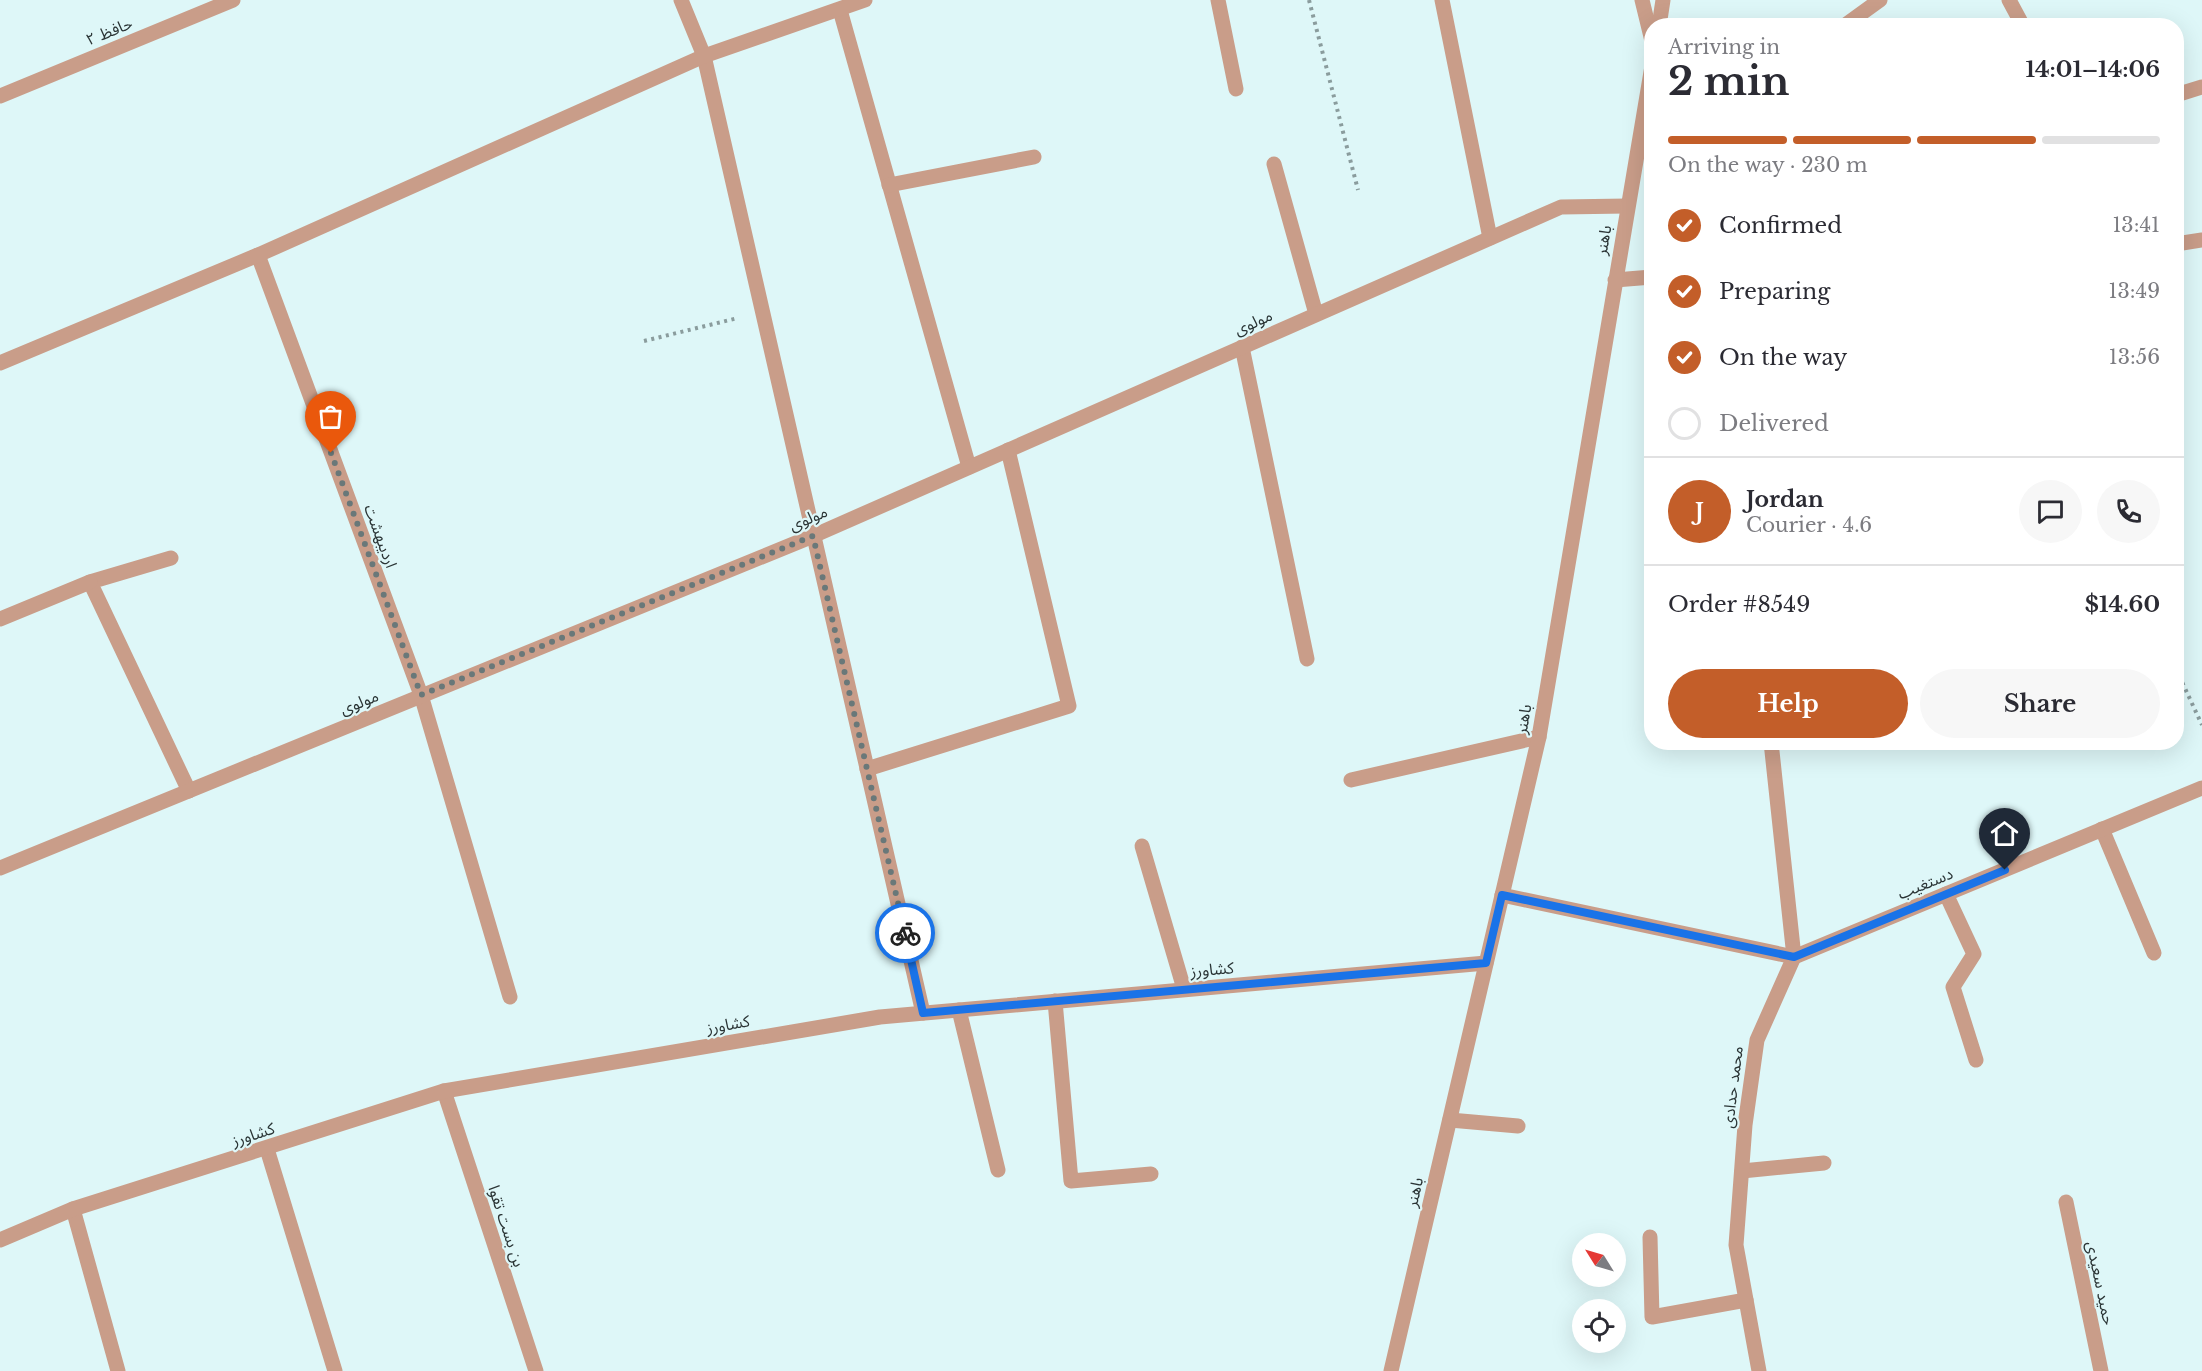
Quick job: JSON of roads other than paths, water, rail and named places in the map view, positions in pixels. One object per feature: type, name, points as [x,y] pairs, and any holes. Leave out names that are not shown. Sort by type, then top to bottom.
[{"type":"street","name":"حافظ ۲","points":[[0,96],[233,0]]},
{"type":"street","points":[[681,0],[704,56],[923,1013]]},
{"type":"street","points":[[0,363],[258,255],[704,56],[865,0]]},
{"type":"street","points":[[1218,0],[1236,89]]},
{"type":"street","points":[[1443,0],[1490,237]]},
{"type":"street","points":[[1642,0],[1646,18]]},
{"type":"street","points":[[1660,18],[1663,0]]},
{"type":"street","points":[[1858,18],[1880,0]]},
{"type":"street","points":[[2009,0],[2019,18]]},
{"type":"street","points":[[840,10],[969,467]]},
{"type":"street","points":[[2184,93],[2202,87]]},
{"type":"street","name":"باهنر","points":[[1391,1371],[1539,737],[1644,111]]},
{"type":"street","points":[[889,185],[1034,157]]},
{"type":"street","points":[[1274,164],[1316,314]]},
{"type":"street","name":"مولوی","points":[[0,868],[813,536],[1561,207],[1627,206]]},
{"type":"street","points":[[2184,243],[2202,240]]},
{"type":"street","name":"اردیبهشت","points":[[258,255],[421,695],[510,997]]},
{"type":"street","points":[[1614,280],[1644,278]]},
{"type":"street","points":[[1242,347],[1307,659]]},
{"type":"street","points":[[867,769],[1069,706],[1008,450]]},
{"type":"street","points":[[0,619],[90,582],[171,558]]},
{"type":"street","points":[[90,582],[189,792]]},
{"type":"street","points":[[1351,780],[1539,737]]},
{"type":"street","name":"محمد حدادی","points":[[1760,1371],[1736,1245],[1757,1041],[1794,957],[1772,750]]},
{"type":"street","name":"دستغیب","points":[[1794,957],[2202,788]]},
{"type":"street","points":[[2102,829],[2154,953]]},
{"type":"street","points":[[1142,846],[1184,989]]},
{"type":"street","points":[[1946,894],[1974,954],[1953,987],[1976,1060]]},
{"type":"street","points":[[1502,895],[1794,957]]},
{"type":"street","name":"کشاورز","points":[[0,1240],[73,1209],[444,1091],[880,1017],[1486,963]]},
{"type":"street","points":[[1055,1001],[1071,1181],[1151,1174]]},
{"type":"street","points":[[959,1010],[998,1170]]},
{"type":"street","name":"بن بست تقوا","points":[[444,1091],[536,1371]]},
{"type":"street","points":[[1450,1120],[1518,1126]]},
{"type":"street","points":[[267,1149],[335,1371]]},
{"type":"street","points":[[1742,1171],[1824,1163]]},
{"type":"street","name":"حمید سعیدی","points":[[2066,1202],[2101,1371]]},
{"type":"street","points":[[73,1209],[118,1371]]},
{"type":"street","points":[[1650,1236],[1652,1317],[1746,1300]]}]
